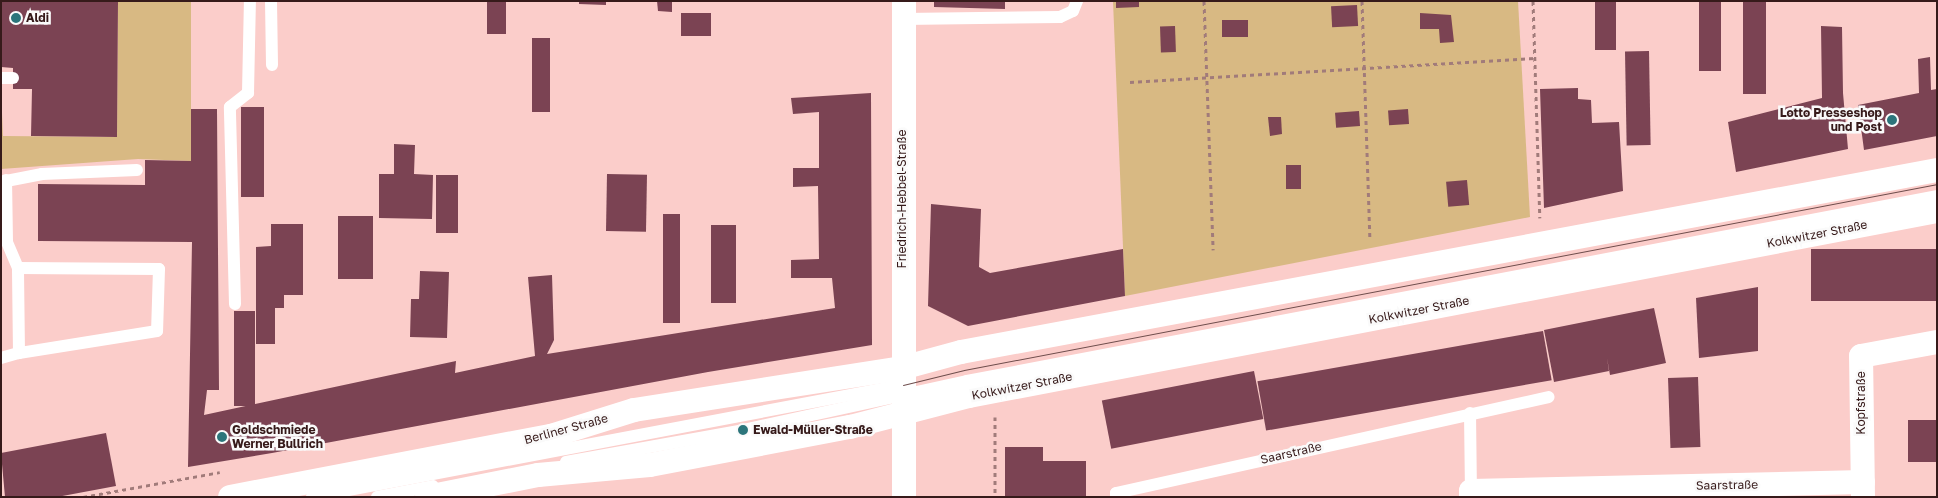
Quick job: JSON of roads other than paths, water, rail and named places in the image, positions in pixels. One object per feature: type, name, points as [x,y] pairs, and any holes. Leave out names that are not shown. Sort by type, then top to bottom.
[{"type":"street","name":"Friedrich-Hebbel-Straße","points":[[903,391],[904,10]]},
{"type":"street","points":[[426,497],[538,475],[650,465],[903,391],[961,352],[1937,170]]},
{"type":"street","name":"Kolkwitzer Straße","points":[[903,391],[969,396],[1937,211]]},
{"type":"street","name":"Kopfstraße","points":[[1863,489],[1861,356],[1937,342]]},
{"type":"street","points":[[903,391],[904,497]]},
{"type":"street","name":"Berliner Straße","points":[[230,497],[551,436],[634,410],[903,391]]},
{"type":"street","name":"Saarstraße","points":[[1471,494],[1863,489]]},
{"type":"lane","points":[[235,304],[230,106],[248,93],[250,1]]},
{"type":"lane","points":[[272,1],[272,65]]},
{"type":"lane","points":[[904,10],[1060,17],[1073,11],[1077,1]]},
{"type":"lane","points":[[19,353],[18,268],[7,242],[4,181],[42,174],[138,170]]},
{"type":"lane","points":[[312,497],[967,381],[1937,196]]},
{"type":"lane","points":[[1,358],[19,353],[157,332],[159,269],[18,268]]},
{"type":"lane","points":[[377,497],[743,430],[903,391]]},
{"type":"lane","name":"Saarstraße","points":[[1116,497],[1116,493],[1470,413],[1548,398]]},
{"type":"lane","name":"Saarstraße","points":[[1470,413],[1471,494]]},
{"type":"tram line","points":[[903,385],[964,370],[1937,184]]},
{"type":"place","name":"Aldi","points":[[16,18]]},
{"type":"place","name":"Lotto Presseshop und Post","points":[[1892,120]]},
{"type":"place","name":"Ewald-Müller-Straße","points":[[743,430]]},
{"type":"place","name":"Goldschmiede Werner Bullrich","points":[[222,437]]}]
